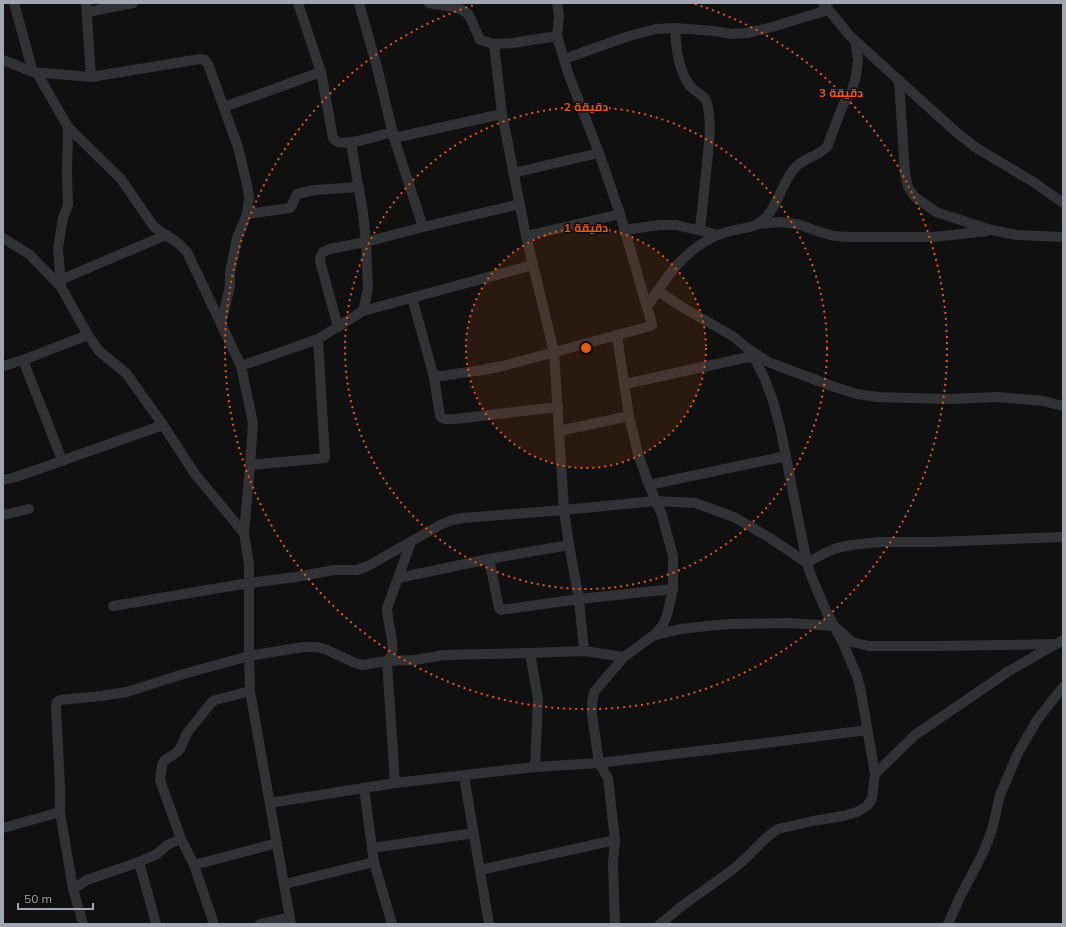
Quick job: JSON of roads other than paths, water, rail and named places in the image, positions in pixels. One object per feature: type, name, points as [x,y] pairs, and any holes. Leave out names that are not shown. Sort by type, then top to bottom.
[{"type":"street","points":[[14,3],[35,72],[68,127],[121,179],[154,227],[178,243],[187,252],[241,366],[253,423],[244,533],[249,564],[250,691],[291,921],[260,924]]},
{"type":"street","points":[[91,77],[87,7],[133,3]]},
{"type":"street","points":[[298,3],[322,72],[333,138],[336,142],[351,143],[502,114]]},
{"type":"street","points":[[359,3],[394,135],[423,227]]},
{"type":"street","points":[[428,3],[460,8],[469,15],[480,40],[494,44],[513,43],[558,36]]},
{"type":"street","points":[[434,377],[482,370],[652,325],[620,214],[599,153],[568,73],[558,36],[559,16],[557,3]]},
{"type":"street","points":[[564,59],[629,36],[656,30],[675,28],[732,34],[765,30],[826,6],[850,36],[956,132],[975,147],[1035,183],[1063,202]]},
{"type":"street","points":[[675,28],[677,51],[686,78],[690,86],[707,101],[708,106],[710,135],[700,230]]},
{"type":"street","points":[[759,224],[768,214],[797,165],[821,152],[826,147],[852,90],[856,76],[858,60],[855,40]]},
{"type":"street","points":[[494,44],[502,114],[513,173],[526,236],[554,352],[564,510],[579,599],[584,651]]},
{"type":"street","points":[[3,60],[35,72],[91,77],[200,59],[206,60],[238,147],[249,198],[247,214],[237,238],[230,273],[230,286],[221,324]]},
{"type":"street","points":[[224,107],[322,72]]},
{"type":"street","points":[[899,80],[905,174],[908,187],[915,197],[936,212],[991,230],[1017,235],[1063,237]]},
{"type":"street","points":[[61,283],[58,248],[63,218],[68,205],[68,127]]},
{"type":"street","points":[[351,143],[359,187],[366,242],[368,289],[363,311]]},
{"type":"street","points":[[513,173],[599,153]]},
{"type":"street","points":[[247,214],[290,208],[297,194],[307,191],[359,187]]},
{"type":"street","points":[[338,327],[320,261],[323,252],[330,249],[366,242],[520,204]]},
{"type":"street","points":[[526,236],[620,214]]},
{"type":"street","points":[[647,307],[683,258],[704,242],[719,235],[759,224],[779,222],[797,224],[834,236],[849,237],[934,237],[991,230]]},
{"type":"street","points":[[624,230],[660,225],[676,225],[719,235]]},
{"type":"street","points":[[61,283],[166,235]]},
{"type":"street","points":[[3,238],[29,254],[61,283],[98,351],[126,372],[196,474],[244,533]]},
{"type":"street","points":[[241,366],[318,339],[363,311],[533,265]]},
{"type":"street","points":[[658,291],[682,307],[734,337],[751,352],[768,362],[857,394],[878,398],[950,399],[998,397],[1042,401],[1063,406]]},
{"type":"street","points":[[412,298],[434,377],[440,416],[443,419],[558,407]]},
{"type":"street","points":[[3,366],[23,360],[88,335]]},
{"type":"street","points":[[615,924],[613,864],[615,840],[608,778],[599,763],[592,714],[592,703],[594,692],[624,657],[654,635],[663,625],[673,589],[673,556],[662,515],[655,501],[640,461],[629,416],[617,335]]},
{"type":"street","points":[[250,465],[325,458],[318,339]]},
{"type":"street","points":[[625,384],[751,352]]},
{"type":"street","points":[[660,924],[682,906],[732,870],[768,836],[778,829],[857,812],[867,806],[872,799],[875,774],[857,676],[851,659],[820,598],[810,573],[780,427],[764,377],[751,352]]},
{"type":"street","points":[[23,360],[62,460]]},
{"type":"street","points":[[559,431],[629,416]]},
{"type":"street","points":[[3,480],[163,425]]},
{"type":"street","points":[[649,485],[786,456]]},
{"type":"street","points":[[113,606],[334,570],[357,570],[368,566],[440,525],[452,520],[655,501],[695,504],[734,517],[770,538],[807,563]]},
{"type":"street","points":[[3,515],[29,509]]},
{"type":"street","points":[[807,563],[825,553],[851,544],[1063,537]]},
{"type":"street","points":[[395,783],[387,662],[392,655],[393,649],[387,608],[410,542]]},
{"type":"street","points":[[398,578],[489,559],[569,545]]},
{"type":"street","points":[[489,559],[499,608],[501,610],[579,599],[673,589]]},
{"type":"street","points":[[654,635],[681,629],[731,624],[790,623],[834,626],[852,642],[869,646],[935,646],[1060,642]]},
{"type":"street","points":[[875,774],[915,735],[1009,671],[1060,642]]},
{"type":"street","points":[[83,924],[73,889],[60,812],[56,706],[57,702],[60,700],[127,692],[249,656],[303,647],[325,649],[354,663],[362,665],[414,660],[445,654],[584,651],[624,657]]},
{"type":"street","points":[[530,653],[538,699],[535,768]]},
{"type":"street","points":[[948,924],[983,853],[992,830],[1000,795],[1018,753],[1037,720],[1063,687]]},
{"type":"street","points":[[214,924],[194,865],[181,839],[160,780],[162,765],[180,749],[187,733],[215,700],[250,691]]},
{"type":"street","points":[[270,803],[395,783],[535,768],[599,763],[867,730]]},
{"type":"street","points":[[464,776],[489,924]]},
{"type":"street","points":[[364,788],[374,862],[392,924]]},
{"type":"street","points":[[3,828],[60,812]]},
{"type":"street","points":[[372,848],[474,833]]},
{"type":"street","points":[[73,889],[87,880],[139,862],[157,854],[167,845],[181,839]]},
{"type":"street","points":[[480,870],[615,840]]},
{"type":"street","points":[[194,865],[277,844]]},
{"type":"street","points":[[139,862],[156,924]]},
{"type":"street","points":[[284,884],[374,862]]}]
